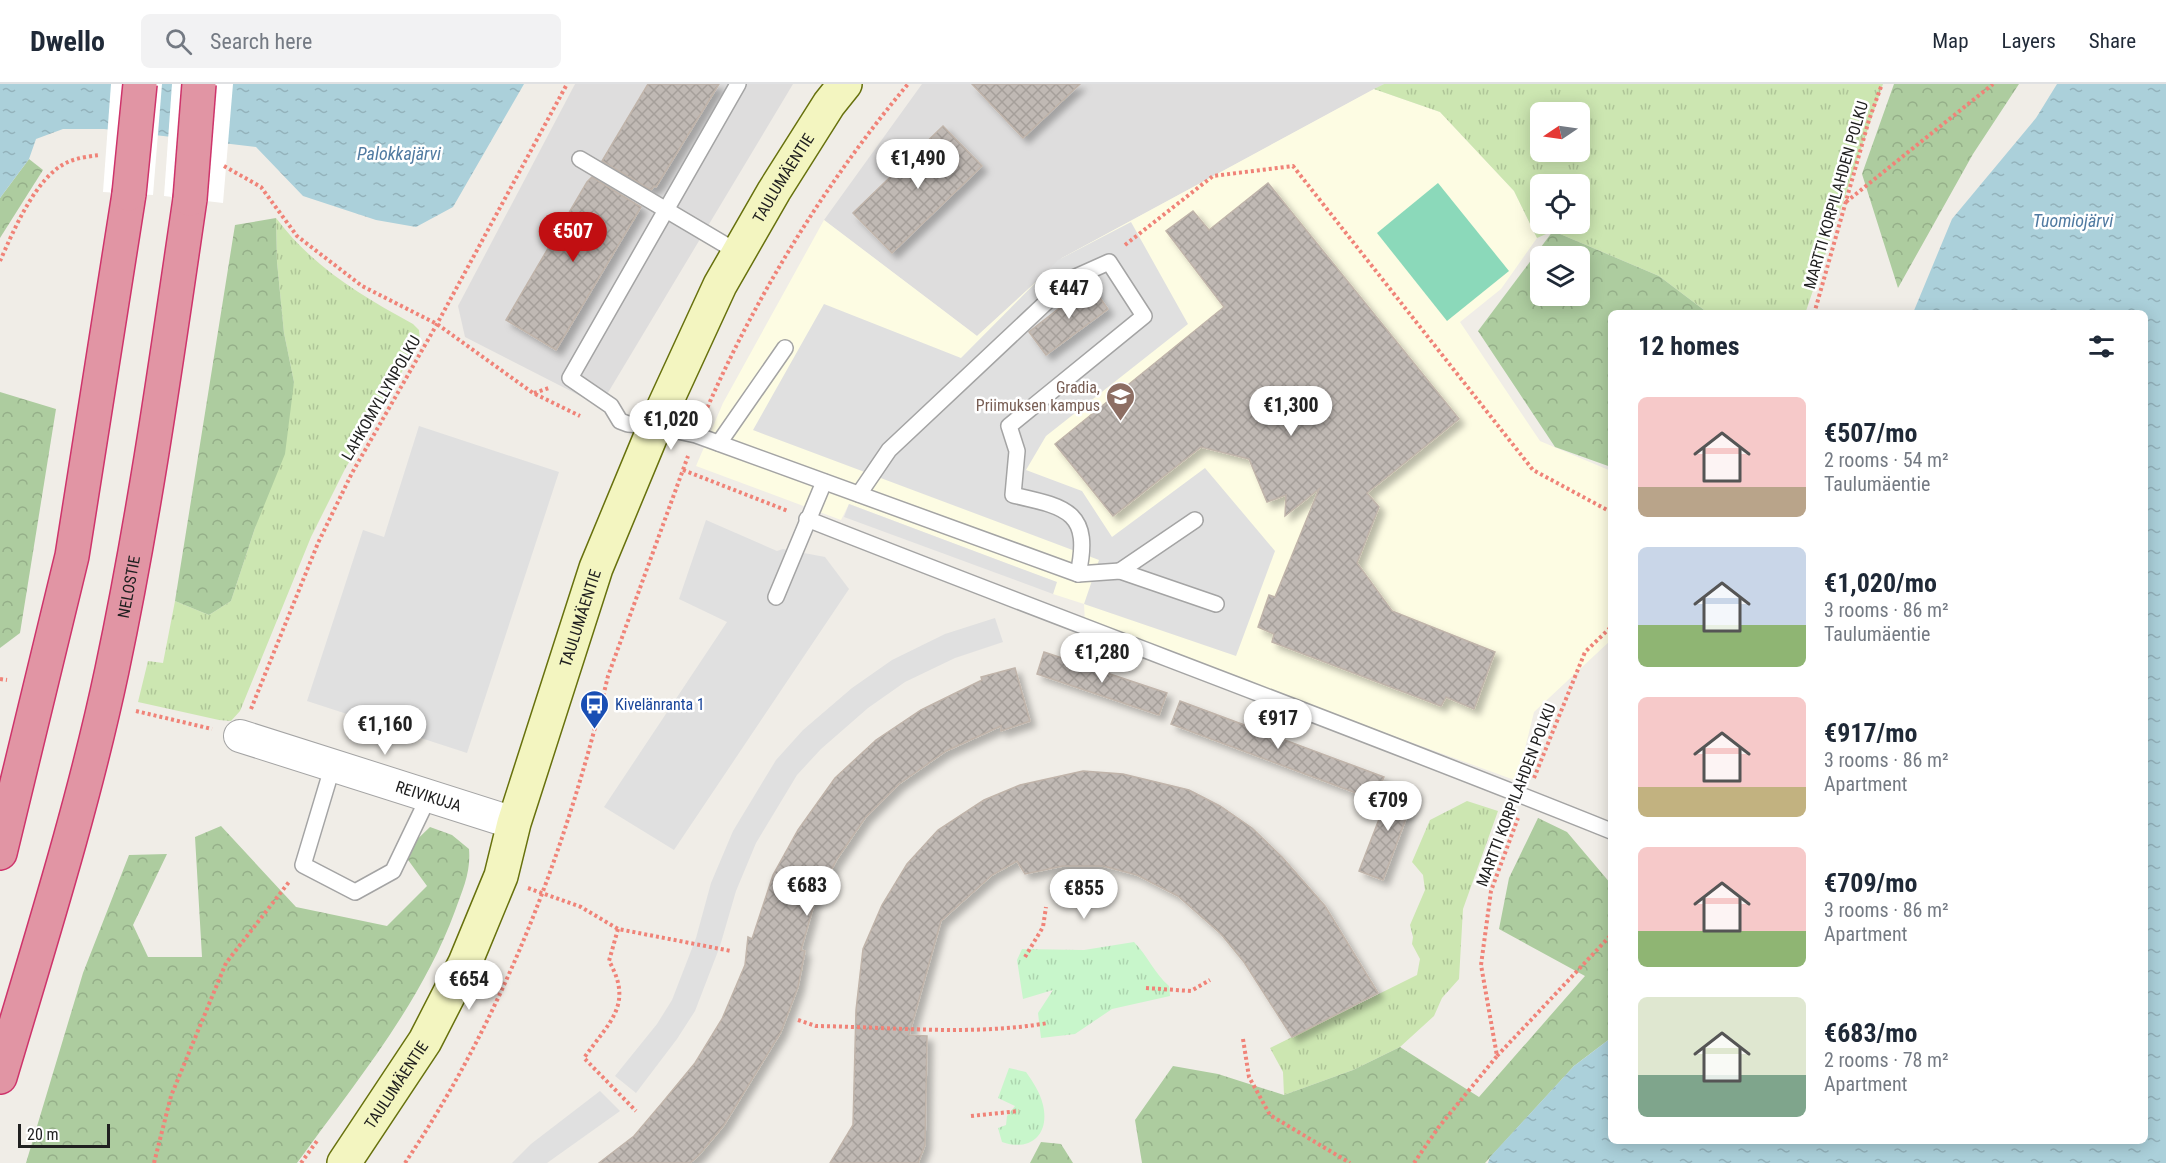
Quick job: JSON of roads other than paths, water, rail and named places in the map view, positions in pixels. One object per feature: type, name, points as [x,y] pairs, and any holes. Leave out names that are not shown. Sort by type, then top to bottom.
[{"type":"highway","points":[[0,853],[72,556],[129,194],[140,84]]},
{"type":"highway","name":"NELOSTIE","points":[[0,1077],[65,858],[112,670],[161,402],[190,199],[199,84]]},
{"type":"main road","name":"TAULUMÄENTIE","points":[[344,1163],[425,1041],[465,963],[501,876],[514,823],[596,568],[655,426],[720,285],[836,87]]},
{"type":"street","name":"REIVIKUJA","points":[[240,736],[514,823]]},
{"type":"lane","points":[[738,84],[570,378],[611,406],[620,421],[628,424],[655,426],[696,435],[1078,574],[1120,571],[1216,604]]},
{"type":"lane","points":[[580,159],[739,253]]},
{"type":"lane","points":[[859,494],[889,450],[1071,279],[1109,262],[1144,316],[1009,426],[1017,451],[1013,495],[1059,506],[1077,523],[1083,549],[1078,574]]},
{"type":"lane","points":[[719,443],[785,348]]},
{"type":"lane","points":[[776,597],[824,482]]},
{"type":"lane","points":[[807,519],[1086,629],[1462,770],[1608,830]]},
{"type":"lane","points":[[1120,571],[1195,520]]},
{"type":"lane","points":[[333,765],[303,865],[355,892],[393,871],[429,796]]},
{"type":"water","name":"Palokkajärvi","points":[[0,84],[524,84],[453,207],[416,227],[376,220],[303,196],[256,147],[104,129],[63,129],[36,139],[29,159],[0,198]]},
{"type":"water","name":"Tuomiojärvi","points":[[2057,84],[2166,84],[2166,1163],[1488,1163],[1490,1157],[1574,1066],[1608,1040],[1608,1144],[2148,1144],[2148,310],[1914,310],[1952,219],[2036,118]]},
{"type":"place","name":"Gradia, Priimuksen kampus","points":[[1121,422]]},
{"type":"place","name":"Kivelänranta 1","points":[[594,730]]}]
